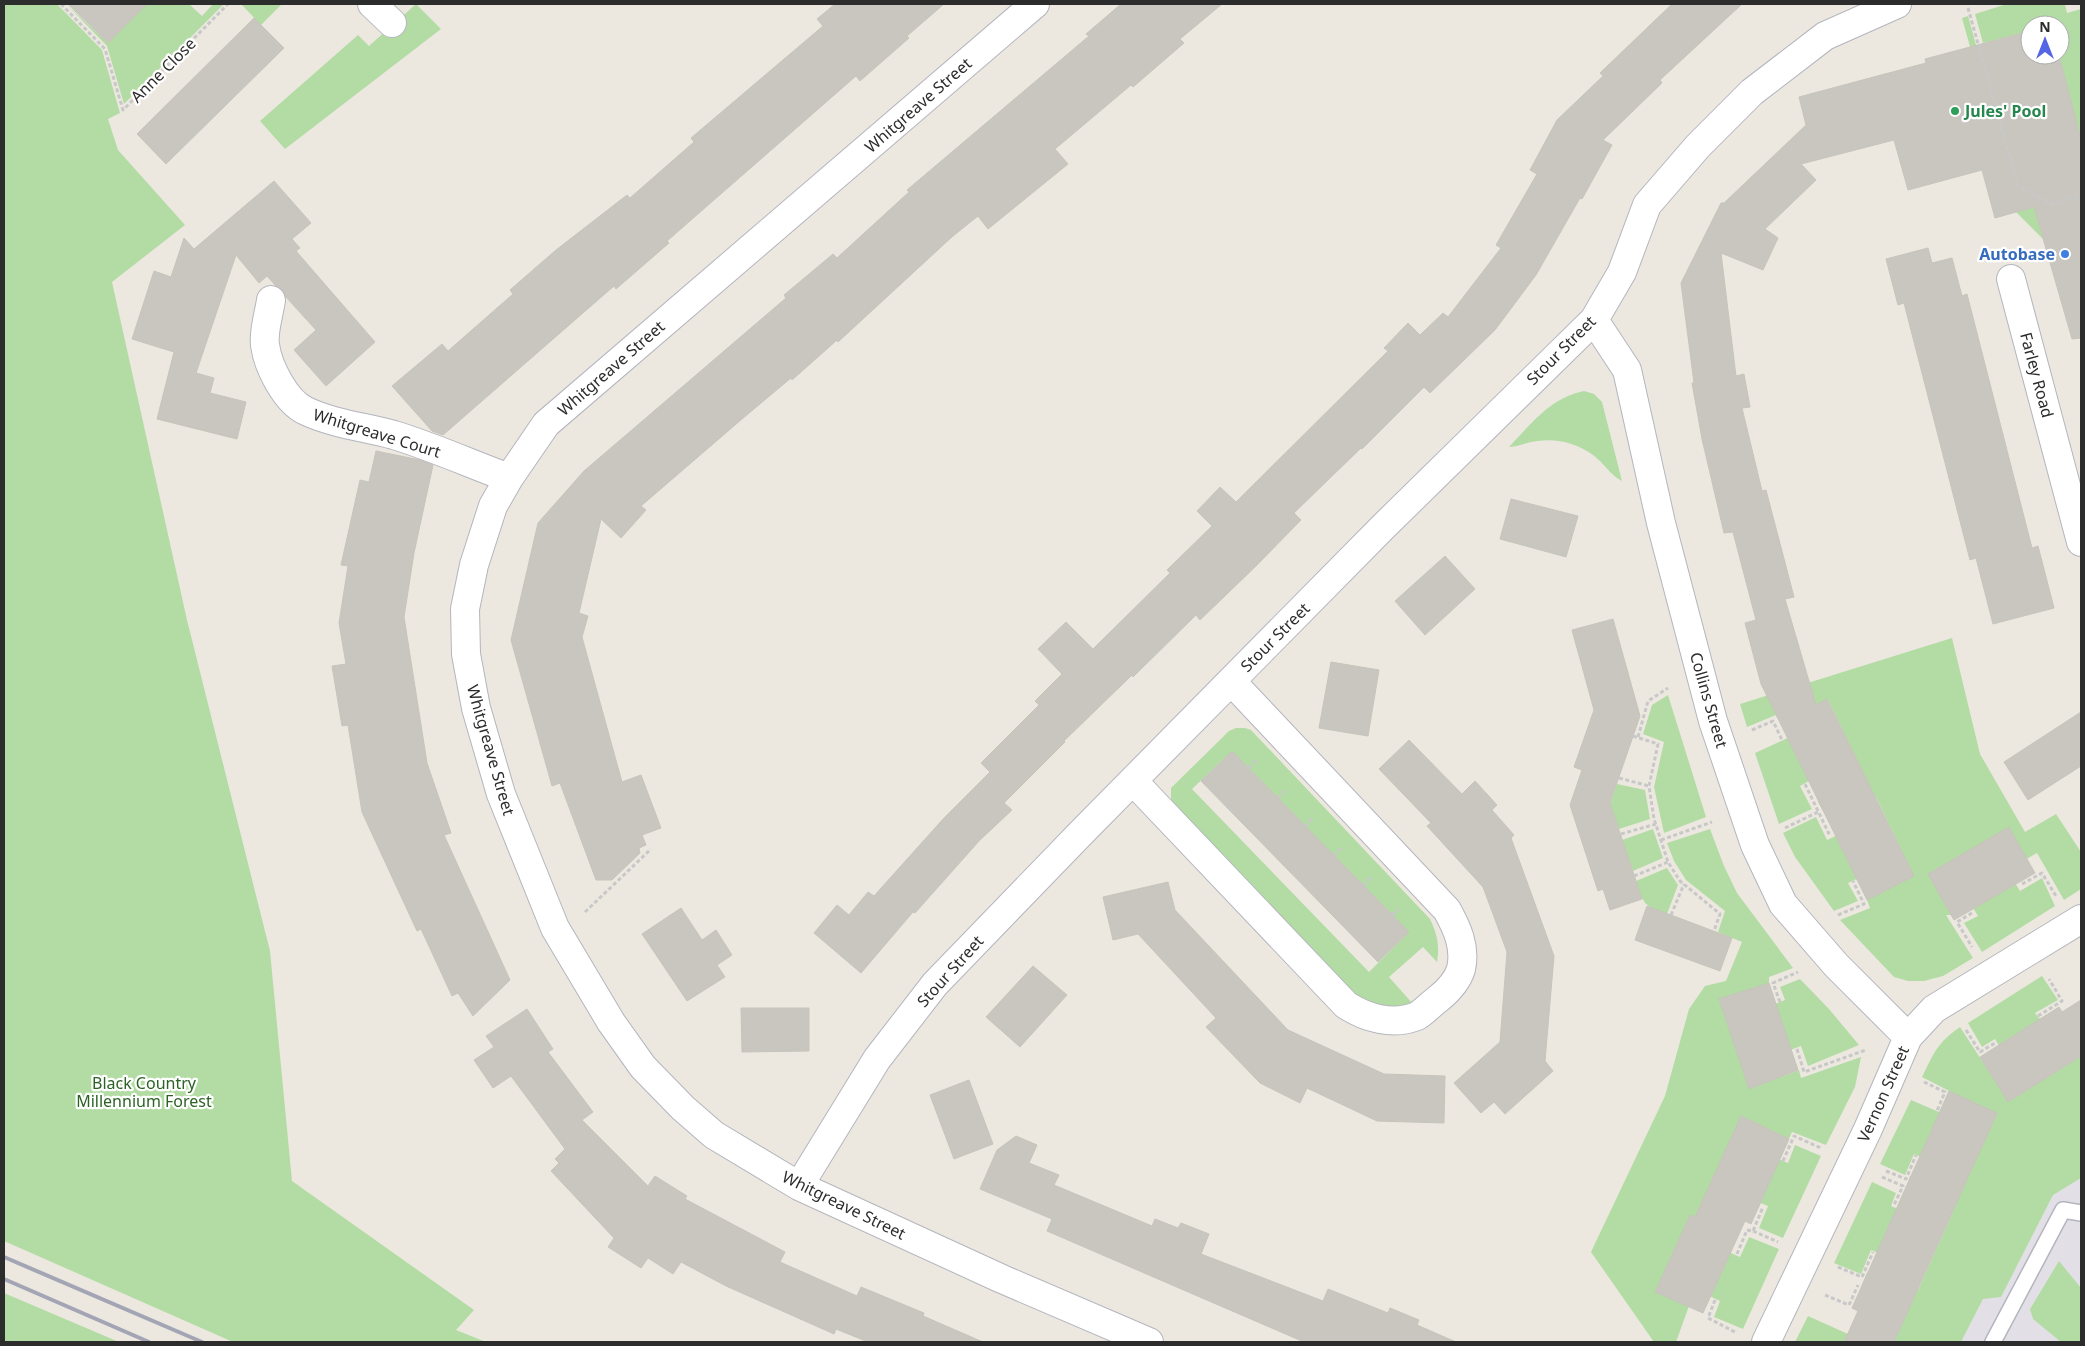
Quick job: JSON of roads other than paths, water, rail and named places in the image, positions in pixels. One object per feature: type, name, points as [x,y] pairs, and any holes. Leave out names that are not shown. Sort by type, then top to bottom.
[{"type":"street","points":[[372,4],[392,23]]},
{"type":"street","name":"Whitgreave Street","points":[[1035,4],[546,424],[509,478],[493,506],[474,565],[465,609],[466,654],[476,708],[501,794],[555,928],[611,1022],[643,1067],[683,1108],[714,1135],[799,1186],[1002,1279],[1149,1342]]},
{"type":"street","name":"Stour Street","points":[[799,1186],[877,1059],[935,984],[1464,446],[1594,320],[1622,272],[1647,205],[1698,146],[1752,92],[1825,36],[1897,4]]},
{"type":"street","name":"Farley Road","points":[[2011,279],[2072,470],[2081,542]]},
{"type":"street","name":"Whitgreave Court","points":[[271,300],[264,344],[271,368],[282,388],[304,410],[331,420],[379,431],[422,444],[509,478]]},
{"type":"street","name":"Collins Street","points":[[1594,320],[1627,370],[1661,523],[1713,721],[1755,845],[1783,904],[1836,965],[1908,1037]]},
{"type":"street","name":"Stour Street","points":[[1133,781],[1346,1005],[1369,1018],[1404,1018],[1417,1016],[1449,990],[1461,969],[1462,955],[1456,926],[1447,910],[1231,681]]},
{"type":"street","name":"Vernon Street","points":[[1766,1342],[1868,1129],[1908,1037],[1934,1008],[1983,981],[2081,919]]},
{"type":"lane","points":[[1993,1342],[2063,1210],[2081,1213]]},
{"type":"railway","points":[[4,1257],[202,1342]]},
{"type":"railway","points":[[4,1279],[149,1342]]},
{"type":"place","name":"Jules' Pool","points":[[1955,111]]},
{"type":"place","name":"Autobase","points":[[2065,254]]},
{"type":"park label","name":"Black Country Millennium Forest","points":[[144,1092]]}]
